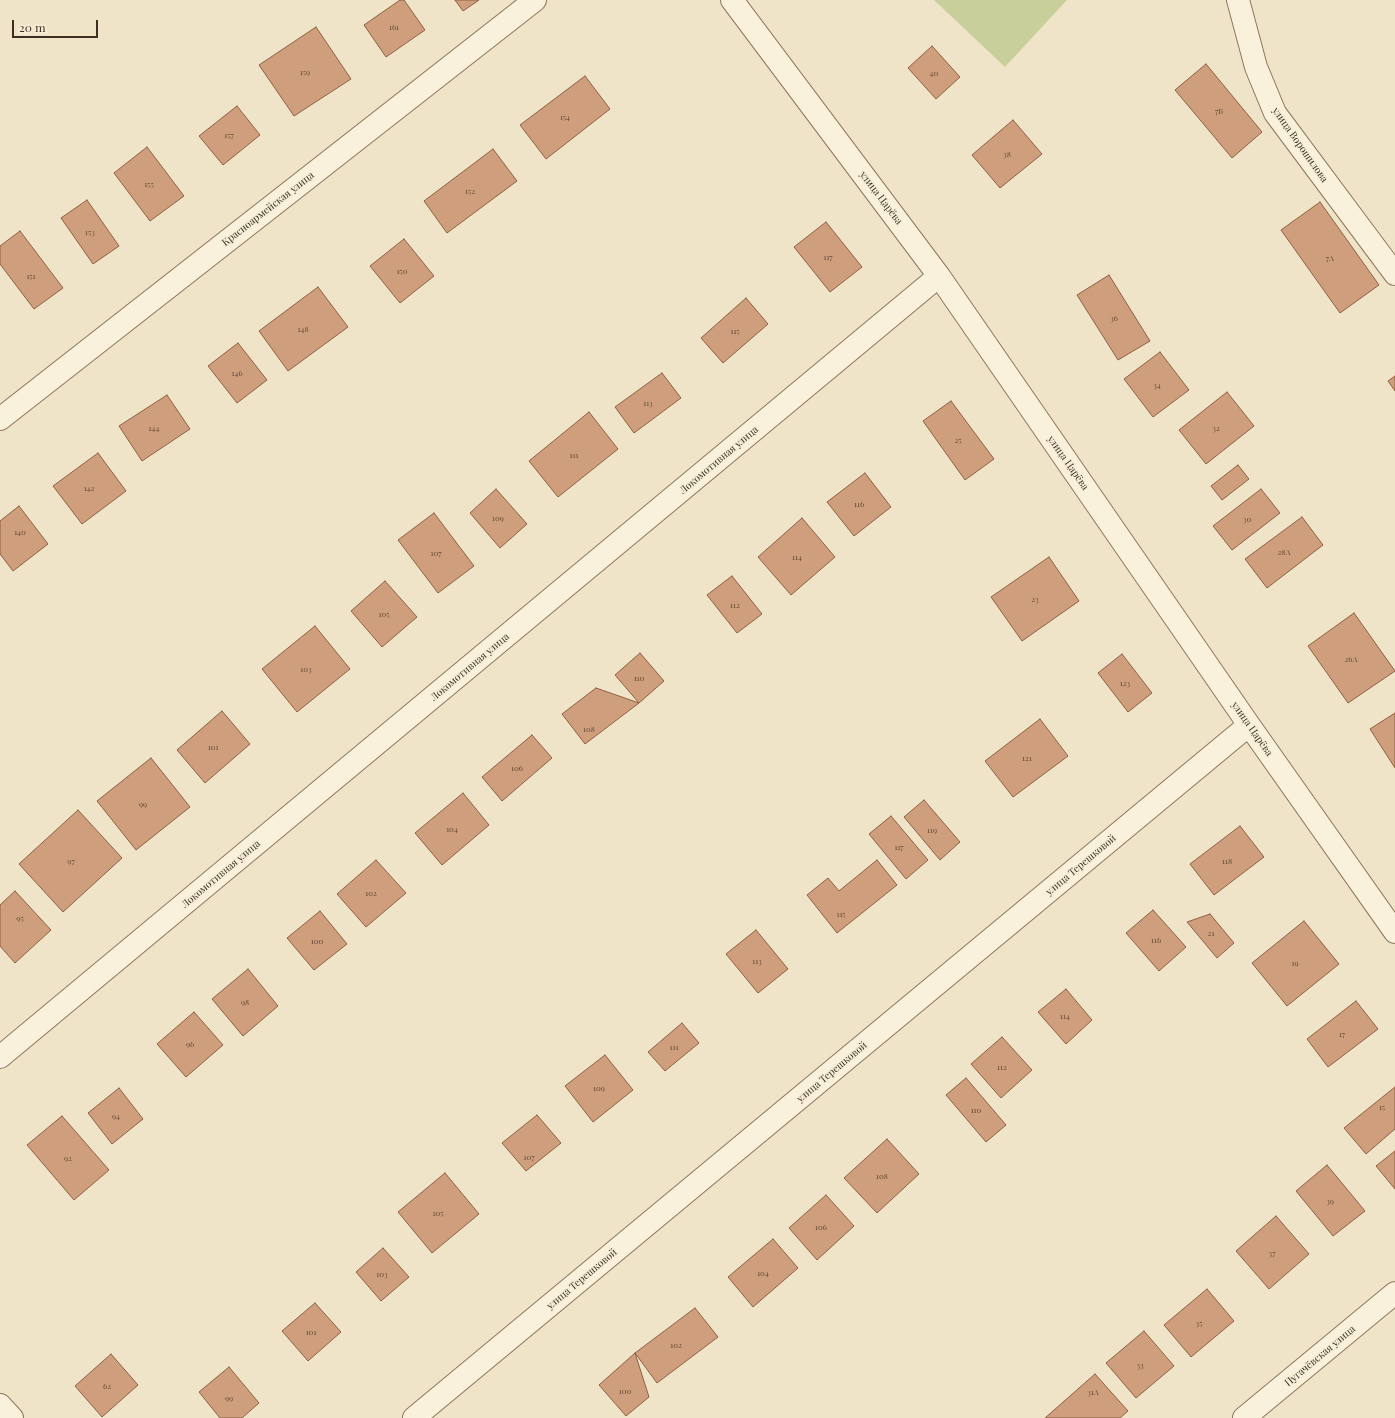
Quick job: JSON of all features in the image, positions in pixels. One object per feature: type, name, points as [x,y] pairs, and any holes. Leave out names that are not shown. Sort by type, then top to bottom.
[{"type":"street","name":"Красноармейская улица","points":[[0,419],[535,0]]},
{"type":"street","name":"улица Царёва","points":[[732,0],[939,276],[1249,725],[1395,932]]},
{"type":"street","name":"улица Ворошилова","points":[[1238,0],[1256,67],[1275,113],[1395,274]]},
{"type":"street","name":"Локомотивная улица","points":[[0,1058],[939,276]]},
{"type":"street","name":"улица Терешковой","points":[[414,1418],[1249,725]]},
{"type":"street","name":"Пугачёвская улица","points":[[1244,1418],[1395,1293]]},
{"type":"street","points":[[0,1405],[12,1418]]},
{"type":"green space","points":[[934,0],[1067,0],[1005,67]]},
{"type":"building","points":[[400,0],[404,0],[425,30],[386,57],[364,25]]},
{"type":"building","points":[[455,0],[479,0],[463,11]]},
{"type":"building","points":[[316,27],[351,79],[294,116],[259,65]]},
{"type":"building","points":[[932,46],[960,77],[936,99],[908,68]]},
{"type":"building","points":[[1206,64],[1262,132],[1232,158],[1175,90]]},
{"type":"building","points":[[585,76],[610,109],[546,159],[520,125]]},
{"type":"building","points":[[237,106],[260,135],[223,165],[199,136]]},
{"type":"building","points":[[1013,120],[1042,154],[1000,188],[972,155]]},
{"type":"building","points":[[147,147],[184,196],[150,221],[114,173]]},
{"type":"building","points":[[493,149],[517,181],[447,233],[424,201]]},
{"type":"building","points":[[87,200],[119,246],[93,264],[61,218]]},
{"type":"building","points":[[1320,202],[1379,285],[1340,313],[1281,230]]},
{"type":"building","points":[[826,222],[862,267],[830,292],[794,247]]},
{"type":"building","points":[[20,231],[63,288],[34,309],[0,264],[0,246]]},
{"type":"building","points":[[404,239],[434,276],[400,303],[370,266]]},
{"type":"building","points":[[1109,275],[1150,341],[1118,360],[1077,295]]},
{"type":"building","points":[[318,287],[348,327],[288,371],[259,331]]},
{"type":"building","points":[[746,298],[768,324],[723,363],[701,338]]},
{"type":"building","points":[[238,343],[267,380],[237,403],[208,366]]},
{"type":"building","points":[[1160,352],[1189,390],[1153,417],[1124,379]]},
{"type":"building","points":[[662,373],[681,398],[634,433],[615,407]]},
{"type":"building","points":[[1395,376],[1395,391],[1388,381]]},
{"type":"building","points":[[1227,392],[1254,426],[1206,464],[1179,430]]},
{"type":"building","points":[[167,395],[190,429],[142,461],[119,426]]},
{"type":"building","points":[[951,401],[994,459],[965,480],[923,421]]},
{"type":"building","points":[[589,412],[618,449],[558,497],[529,461]]},
{"type":"building","points":[[98,453],[126,491],[82,524],[53,486]]},
{"type":"building","points":[[1238,465],[1249,479],[1222,500],[1211,486]]},
{"type":"building","points":[[865,473],[891,507],[854,536],[827,502]]},
{"type":"building","points":[[496,489],[527,524],[500,548],[470,513]]},
{"type":"building","points":[[1261,489],[1280,513],[1232,550],[1213,526]]},
{"type":"building","points":[[19,506],[48,544],[13,571],[0,554],[0,521]]},
{"type":"building","points":[[434,513],[474,566],[438,593],[398,540]]},
{"type":"building","points":[[1302,517],[1323,545],[1267,588],[1245,559]]},
{"type":"building","points":[[802,518],[835,557],[791,595],[758,557]]},
{"type":"building","points":[[1049,557],[1079,601],[1022,641],[991,597]]},
{"type":"building","points":[[732,576],[762,614],[737,633],[707,595]]},
{"type":"building","points":[[385,581],[417,617],[382,647],[351,611]]},
{"type":"building","points":[[1354,613],[1395,671],[1348,703],[1308,646]]},
{"type":"building","points":[[315,626],[350,669],[297,712],[262,669]]},
{"type":"building","points":[[640,653],[664,681],[639,703],[615,675]]},
{"type":"building","points":[[1122,654],[1152,693],[1128,712],[1098,673]]},
{"type":"building","points":[[596,688],[639,703],[585,744],[562,714]]},
{"type":"building","points":[[222,711],[250,744],[205,783],[177,750]]},
{"type":"building","points":[[1395,713],[1395,768],[1370,729]]},
{"type":"building","points":[[1040,719],[1068,756],[1013,797],[985,761]]},
{"type":"building","points":[[532,735],[552,758],[502,801],[482,777]]},
{"type":"building","points":[[151,758],[190,807],[136,850],[97,801]]},
{"type":"building","points":[[463,793],[489,825],[442,865],[415,833]]},
{"type":"building","points":[[924,800],[960,842],[940,860],[904,817]]},
{"type":"building","points":[[78,810],[122,858],[63,912],[19,864]]},
{"type":"building","points":[[891,816],[928,860],[906,879],[869,834]]},
{"type":"building","points":[[1240,826],[1264,857],[1214,895],[1190,864]]},
{"type":"building","points":[[376,860],[406,893],[366,927],[337,894]]},
{"type":"building","points":[[877,860],[897,885],[837,933],[807,895],[828,878],[839,891]]},
{"type":"building","points":[[15,891],[51,930],[15,963],[0,946],[0,905]]},
{"type":"building","points":[[1153,910],[1186,947],[1159,971],[1126,933]]},
{"type":"building","points":[[320,911],[347,944],[314,970],[287,938]]},
{"type":"building","points":[[1210,914],[1234,943],[1217,958],[1187,922]]},
{"type":"building","points":[[1304,921],[1339,964],[1287,1006],[1252,963]]},
{"type":"building","points":[[756,930],[788,969],[758,993],[726,954]]},
{"type":"building","points":[[248,969],[278,1006],[243,1036],[212,999]]},
{"type":"building","points":[[1066,989],[1092,1020],[1066,1044],[1038,1012]]},
{"type":"building","points":[[1356,1001],[1378,1029],[1328,1067],[1307,1039]]},
{"type":"building","points":[[194,1012],[223,1045],[186,1077],[157,1044]]},
{"type":"building","points":[[682,1023],[699,1043],[665,1071],[648,1052]]},
{"type":"building","points":[[1002,1037],[1032,1070],[1001,1098],[971,1064]]},
{"type":"building","points":[[605,1055],[633,1090],[593,1122],[565,1086]]},
{"type":"building","points":[[966,1078],[1006,1125],[986,1142],[946,1095]]},
{"type":"building","points":[[1395,1087],[1395,1129],[1366,1154],[1344,1128]]},
{"type":"building","points":[[119,1088],[143,1119],[112,1144],[88,1113]]},
{"type":"building","points":[[537,1115],[561,1143],[526,1171],[502,1143]]},
{"type":"building","points":[[62,1116],[109,1170],[74,1200],[27,1145]]},
{"type":"building","points":[[887,1139],[919,1174],[877,1213],[844,1178]]},
{"type":"building","points":[[1395,1151],[1395,1189],[1376,1166]]},
{"type":"building","points":[[1327,1165],[1365,1211],[1333,1236],[1296,1191]]},
{"type":"building","points":[[445,1173],[479,1214],[432,1253],[398,1212]]},
{"type":"building","points":[[826,1195],[854,1226],[817,1260],[789,1228]]},
{"type":"building","points":[[1276,1216],[1309,1254],[1269,1289],[1236,1251]]},
{"type":"building","points":[[773,1239],[798,1268],[753,1307],[728,1277]]},
{"type":"building","points":[[383,1248],[409,1277],[381,1301],[356,1272]]},
{"type":"building","points":[[1207,1289],[1234,1321],[1191,1357],[1164,1325]]},
{"type":"building","points":[[315,1303],[341,1332],[308,1361],[282,1331]]},
{"type":"building","points":[[695,1308],[718,1337],[657,1383],[635,1353]]},
{"type":"building","points":[[1144,1331],[1174,1366],[1136,1398],[1106,1363]]},
{"type":"building","points":[[635,1353],[649,1397],[626,1416],[599,1385]]},
{"type":"building","points":[[111,1354],[138,1385],[102,1417],[75,1386]]},
{"type":"building","points":[[229,1367],[259,1403],[242,1418],[220,1418],[199,1392]]},
{"type":"building","points":[[1095,1374],[1128,1411],[1120,1418],[1045,1418]]}]
